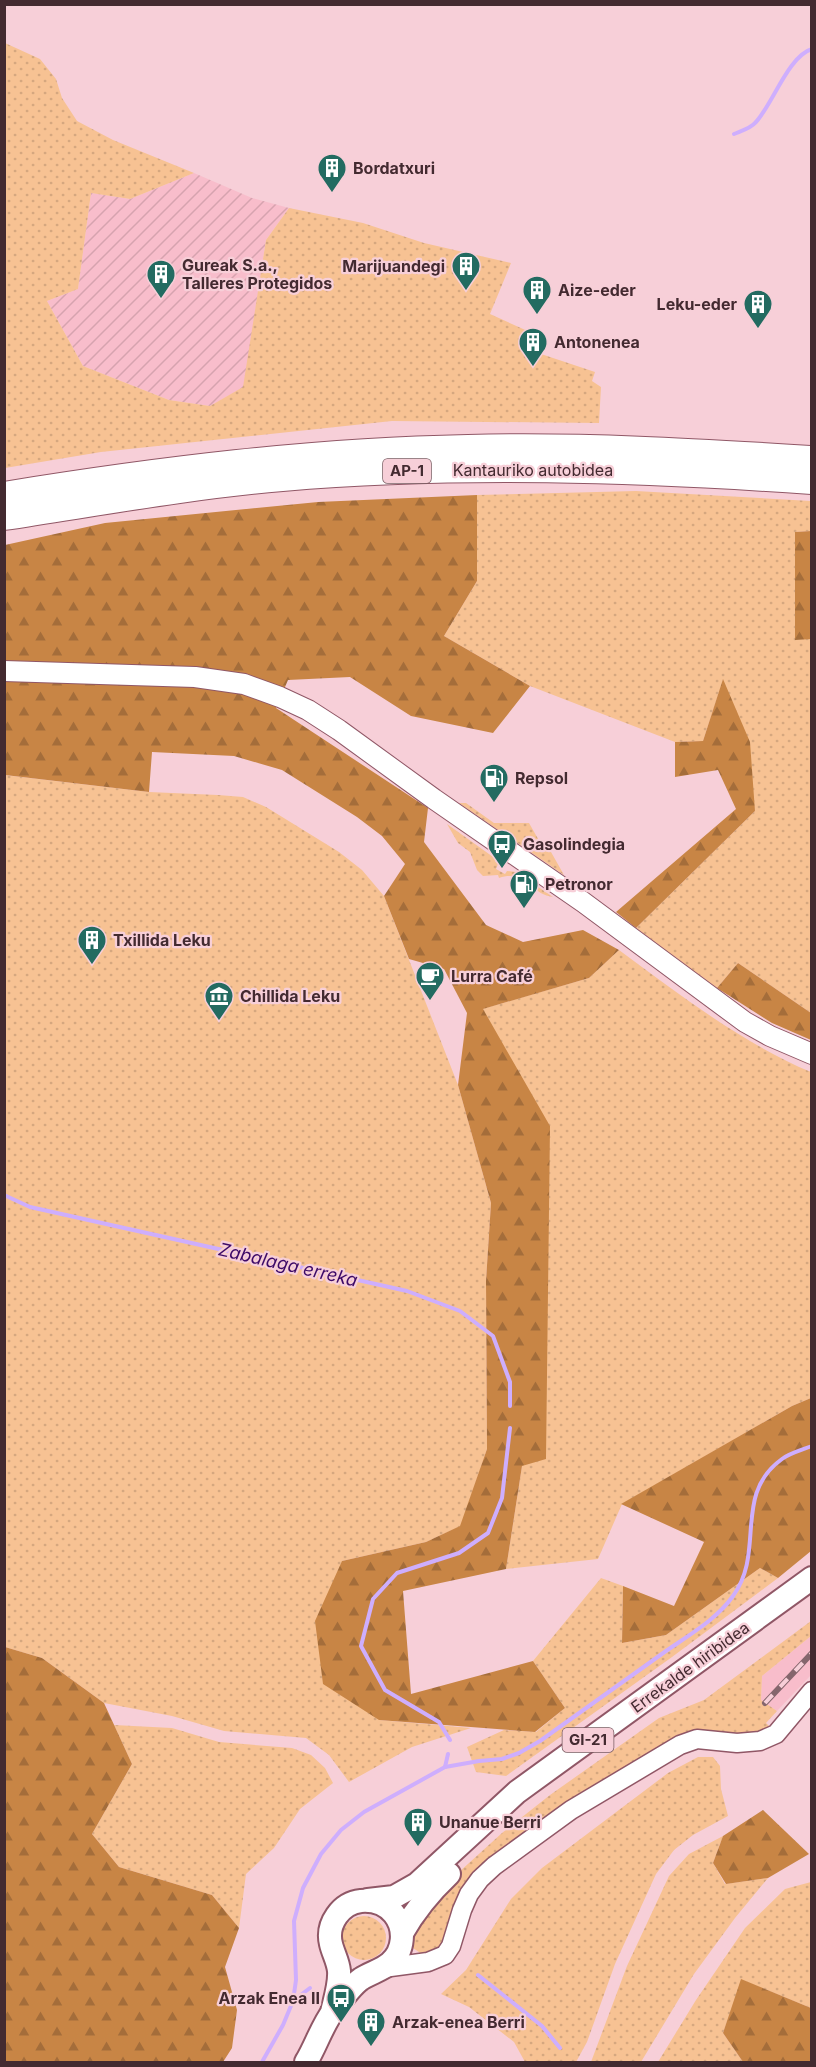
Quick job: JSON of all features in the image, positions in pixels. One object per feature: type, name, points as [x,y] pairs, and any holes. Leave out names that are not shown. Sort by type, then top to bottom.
[{"type":"highway","name":"Kantauriko autobidea","points":[[4,495],[192,467],[373,452],[536,447],[679,450],[812,459]]},
{"type":"highway","name":"Kantauriko autobidea","points":[[4,517],[239,483],[375,472],[536,468],[678,472],[812,481]]},
{"type":"main road","points":[[4,671],[195,677],[244,684],[308,710],[611,922],[738,1017],[770,1036],[812,1054]]},
{"type":"main road","name":"Errekalde hiribidea","points":[[368,1900],[394,1897],[417,1884],[517,1792],[812,1578]]},
{"type":"main road","name":"Errekalde hiribidea","points":[[402,1939],[413,1914],[428,1894],[501,1824],[547,1784],[812,1594]]},
{"type":"main road","points":[[368,1900],[387,1907],[395,1914],[402,1939]]},
{"type":"main road","name":"GI-21","points":[[335,1955],[330,1931],[338,1914],[345,1907],[368,1900]]},
{"type":"main road","name":"GI-21","points":[[306,2062],[332,2012],[360,1980],[379,1970],[397,1956],[402,1939]]},
{"type":"main road","points":[[335,1955],[342,1964],[355,1971],[379,1970]]},
{"type":"main road","points":[[332,2012],[339,1970],[335,1955]]},
{"type":"street","points":[[379,1970],[428,1962],[445,1955],[451,1946],[462,1910],[480,1879],[494,1866],[571,1810],[680,1745],[698,1739],[737,1743],[760,1742],[776,1734],[812,1691]]},
{"type":"street","points":[[402,1939],[420,1962]]},
{"type":"shaded area","points":[[5,43],[40,59],[56,79],[62,98],[77,121],[113,140],[194,173],[130,199],[91,193],[78,289],[47,301],[83,366],[169,400],[210,406],[243,387],[266,240],[289,208],[363,223],[424,243],[511,263],[490,314],[532,333],[526,349],[595,372],[592,381],[601,387],[599,423],[392,421],[101,452],[5,468]]},
{"type":"shaded area","points":[[194,173],[252,198],[289,208],[266,240],[244,387],[210,406],[169,400],[83,366],[47,301],[78,289],[91,193],[130,199]]},
{"type":"shaded area","points":[[636,491],[811,501],[811,531],[795,532],[795,639],[812,639],[811,1013],[738,963],[717,988],[636,928],[755,811],[723,680],[703,741],[675,742],[530,686],[444,636],[477,581],[477,495]]},
{"type":"shaded area","points":[[4,775],[149,792],[243,797],[266,807],[339,852],[362,870],[384,896],[458,1085],[491,1203],[486,1281],[487,1449],[461,1526],[426,1542],[342,1561],[379,1720],[471,1728],[412,1747],[349,1782],[329,1755],[306,1738],[224,1731],[172,1716],[104,1703],[42,1658],[5,1647]]},
{"type":"shaded area","points":[[459,803],[466,803],[494,823],[529,823],[541,844],[551,852],[564,875]]},
{"type":"shaded area","points":[[447,824],[496,859],[498,864],[496,869],[505,874],[507,871],[516,872],[553,897],[539,892],[516,877],[483,876],[477,870],[470,852],[458,843]]},
{"type":"shaded area","points":[[619,950],[736,1033],[811,1072],[811,1398],[792,1406],[622,1504],[598,1559],[506,1569],[522,1466],[482,1009],[589,978]]},
{"type":"shaded area","points":[[760,1568],[778,1578],[672,1657],[506,1776],[476,1772],[467,1747],[504,1730],[536,1732],[565,1708],[533,1661],[601,1578],[623,1586],[622,1643],[666,1635]]},
{"type":"shaded area","points":[[811,1621],[811,1636],[762,1676],[761,1700],[777,1711],[766,1723],[770,1727],[758,1735],[709,1733],[508,1848],[436,1950],[431,1954],[422,1954],[413,1948],[410,1939],[447,1883],[502,1833],[550,1795],[659,1718],[704,1700]]},
{"type":"shaded area","points":[[811,1636],[811,1675],[777,1711],[761,1700],[762,1676]]},
{"type":"shaded area","points":[[114,1725],[172,1728],[219,1742],[292,1748],[311,1755],[325,1768],[333,1783],[300,1809],[274,1848],[246,1874],[239,1928],[212,1895],[119,1867],[92,1834],[132,1764]]},
{"type":"shaded area","points":[[698,1757],[713,1757],[720,1766],[721,1789],[728,1816],[693,1835],[674,1850],[656,1874],[615,1964],[587,2042],[576,2062],[525,2062],[514,2042],[469,2007],[441,1994],[466,1970],[511,1899],[542,1868],[668,1773]]},
{"type":"shaded area","points":[[723,1836],[713,1863],[725,1884],[768,1878],[694,1974],[641,2062],[591,2062],[627,1966],[669,1876],[689,1854]]},
{"type":"shaded area","points":[[811,1882],[811,2008],[742,1980],[723,2033],[743,2062],[658,2062],[696,2000],[745,1928],[785,1889]]},
{"type":"shaded area","points":[[364,1916],[373,1917],[380,1922],[385,1929],[385,1947],[380,1954],[373,1959],[364,1960],[355,1959],[348,1954],[343,1947],[342,1938],[343,1929],[348,1922],[355,1917]]},
{"type":"green space","points":[[477,495],[477,581],[444,636],[530,686],[493,733],[411,716],[350,677],[288,680],[276,708],[428,808],[424,842],[486,925],[523,942],[583,930],[619,950],[589,978],[483,1009],[550,1126],[546,1459],[522,1466],[506,1569],[403,1591],[411,1694],[533,1661],[565,1708],[535,1732],[379,1720],[323,1684],[315,1621],[342,1561],[426,1542],[460,1526],[487,1449],[486,1281],[491,1203],[458,1085],[467,1013],[444,969],[409,959],[384,896],[405,864],[382,836],[357,817],[282,770],[234,756],[152,752],[149,792],[5,775],[5,545],[105,523],[318,502]]},
{"type":"green space","points":[[811,531],[811,639],[795,640],[795,532]]},
{"type":"green space","points":[[723,679],[750,742],[755,811],[636,928],[616,912],[736,809],[718,770],[675,777],[675,742],[703,741]]},
{"type":"green space","points":[[738,963],[811,1013],[811,1040],[772,1023],[717,988]]},
{"type":"green space","points":[[811,1398],[811,1551],[778,1578],[760,1568],[666,1635],[622,1643],[623,1586],[674,1606],[704,1542],[621,1504],[792,1406]]},
{"type":"green space","points":[[5,1647],[42,1658],[104,1703],[132,1764],[92,1834],[119,1867],[212,1895],[239,1928],[225,1967],[237,2010],[232,2048],[223,2062],[5,2062]]},
{"type":"green space","points":[[763,1810],[809,1854],[768,1878],[726,1884],[713,1863],[723,1836]]},
{"type":"green space","points":[[741,1979],[811,2008],[811,2062],[743,2062],[723,2033]]},
{"type":"waterway","points":[[734,134],[755,123],[795,61],[803,53],[812,49]]},
{"type":"waterway","name":"Zabalaga erreka","points":[[4,1195],[30,1207],[407,1291],[460,1311],[493,1336],[510,1382],[510,1406]]},
{"type":"waterway","name":"Zabalaga erreka","points":[[450,1740],[439,1722],[385,1690],[361,1646],[373,1599],[397,1573],[459,1553],[488,1533],[502,1498],[510,1428]]},
{"type":"waterway","points":[[262,2062],[283,2025],[293,2001],[296,1980],[294,1921],[303,1888],[321,1854],[341,1830],[364,1812],[445,1767],[502,1759],[519,1753],[540,1741],[711,1619],[733,1596],[743,1579],[748,1561],[753,1506],[758,1489],[767,1473],[785,1457],[812,1446]]},
{"type":"waterway","name":"Zabalaga erreka","points":[[445,1767],[448,1754]]},
{"type":"waterway","points":[[478,1975],[542,2026],[560,2048]]},
{"type":"waterway","points":[[294,2000],[310,1988]]},
{"type":"railway","points":[[765,1703],[812,1653]]},
{"type":"place","name":"Bordatxuri","points":[[332,194]]},
{"type":"place","name":"Marijuandegi","points":[[466,292]]},
{"type":"place","name":"Gureak S.a., Talleres Protegidos","points":[[161,300]]},
{"type":"place","name":"Aize-eder","points":[[537,316]]},
{"type":"place","name":"Leku-eder","points":[[758,330]]},
{"type":"place","name":"Antonenea","points":[[533,368]]},
{"type":"place","name":"Repsol","points":[[494,804]]},
{"type":"place","name":"Gasolindegia","points":[[502,870]]},
{"type":"place","name":"Petronor","points":[[524,910]]},
{"type":"place","name":"Txillida Leku","points":[[92,966]]},
{"type":"place","name":"Lurra Café","points":[[430,1002]]},
{"type":"place","name":"Chillida Leku","points":[[219,1022]]},
{"type":"place","name":"Unanue Berri","points":[[418,1848]]},
{"type":"place","name":"Arzak Enea II","points":[[341,2024]]},
{"type":"place","name":"Arzak-enea Berri","points":[[371,2048]]}]
